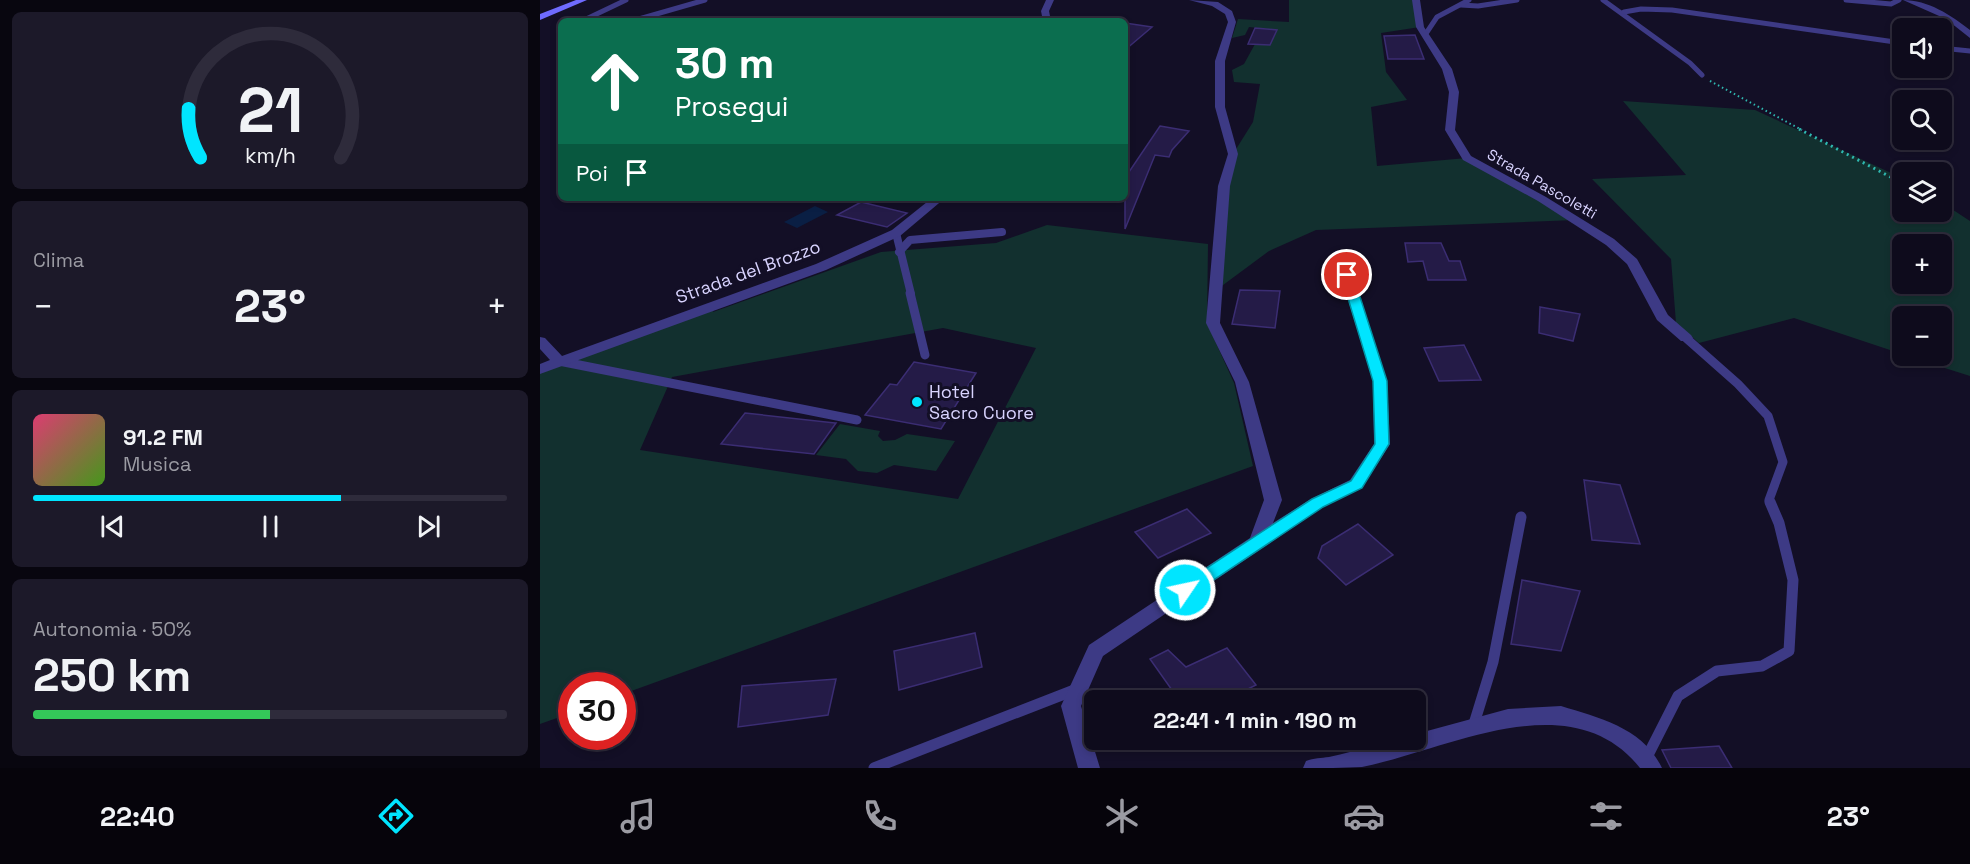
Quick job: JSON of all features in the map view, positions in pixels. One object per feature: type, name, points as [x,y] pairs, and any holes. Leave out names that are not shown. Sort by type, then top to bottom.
[{"type":"main road","points":[[540,17],[583,0]]},
{"type":"street","points":[[1046,18],[1045,11],[1050,0]]},
{"type":"street","points":[[1192,0],[1215,4],[1229,13],[1232,22],[1220,61],[1220,107],[1233,154],[1224,186],[1213,323],[1242,382],[1273,500],[1257,542]]},
{"type":"street","name":"Strada Pascoletti","points":[[1416,0],[1420,27],[1447,69],[1454,92],[1450,130],[1467,158],[1542,199],[1610,242],[1632,262],[1662,317],[1686,338]]},
{"type":"street","points":[[1907,0],[1949,17],[1970,35]]},
{"type":"street","name":"Strada del Brozzo","points":[[540,369],[821,267],[896,233],[935,201]]},
{"type":"street","points":[[1089,768],[1071,706],[1096,651],[1317,503],[1356,484],[1382,444],[1380,381],[1340,254]]},
{"type":"street","points":[[540,341],[559,361]]},
{"type":"street","points":[[1314,768],[1328,767],[1508,718],[1561,715],[1614,732],[1649,763]]},
{"type":"lane","points":[[588,18],[626,0]]},
{"type":"lane","points":[[642,18],[705,0]]},
{"type":"lane","points":[[1425,35],[1437,18],[1470,0]]},
{"type":"lane","points":[[1461,5],[1478,6],[1516,0]]},
{"type":"lane","points":[[1603,0],[1624,12],[1648,34],[1693,63],[1702,75]]},
{"type":"lane","points":[[1846,0],[1891,4],[1899,0]]},
{"type":"lane","points":[[1624,12],[1641,9],[1672,10],[1892,42]]},
{"type":"lane","points":[[1952,49],[1970,51]]},
{"type":"lane","points":[[899,252],[910,240],[1002,232]]},
{"type":"lane","points":[[896,233],[925,355]]},
{"type":"lane","points":[[1649,763],[1678,696],[1717,671],[1762,666],[1789,651],[1793,580],[1779,523],[1769,500],[1783,462],[1768,416],[1738,384],[1686,338]]},
{"type":"lane","points":[[559,361],[857,420]]},
{"type":"lane","points":[[1473,727],[1493,662],[1521,517]]},
{"type":"lane","points":[[874,768],[1079,688]]},
{"type":"path","points":[[1702,75],[1726,91],[1892,178]]},
{"type":"green space","points":[[1289,0],[1416,0],[1420,27],[1381,33],[1386,72],[1407,100],[1371,107],[1377,166],[1467,158],[1575,220],[1316,230],[1269,251],[1215,291],[1233,154],[1253,122],[1260,84],[1234,82],[1232,70],[1244,64],[1255,44],[1270,45],[1277,30],[1249,27],[1245,35],[1232,38],[1238,19],[1289,22]]},
{"type":"green space","points":[[1623,101],[1755,110],[1892,173],[1892,222],[1952,222],[1952,209],[1970,221],[1970,376],[1938,366],[1952,366],[1952,306],[1892,306],[1892,351],[1794,318],[1699,343],[1676,323],[1671,259],[1592,179],[1686,175]]},
{"type":"green space","points":[[1047,225],[1208,244],[1207,323],[1234,383],[1253,466],[636,689],[636,672],[558,672],[558,718],[540,724],[540,369],[717,305],[713,312],[881,252],[996,243]],"holes":[[[943,328],[1036,348],[958,499],[640,450],[672,377]]]},
{"type":"green space","points":[[840,424],[880,431],[878,436],[883,441],[895,440],[907,434],[955,441],[936,471],[894,465],[877,473],[858,471],[846,459],[816,455]]},
{"type":"water","points":[[815,206],[828,212],[797,228],[784,222]]},
{"type":"building","points":[[1128,23],[1152,27],[1128,47]]},
{"type":"building","points":[[1255,28],[1277,30],[1270,45],[1248,44]]},
{"type":"building","points":[[1415,35],[1424,59],[1388,59],[1384,36]]},
{"type":"building","points":[[1160,126],[1189,131],[1172,150],[1169,157],[1155,155],[1125,229],[1125,201],[1128,201],[1129,172]]},
{"type":"building","points":[[861,202],[907,213],[887,227],[837,215]]},
{"type":"building","points":[[1405,243],[1441,243],[1449,261],[1460,261],[1466,280],[1428,280],[1423,261],[1408,262]]},
{"type":"building","points":[[1240,290],[1280,291],[1275,328],[1232,324]]},
{"type":"building","points":[[1540,307],[1580,314],[1573,341],[1539,333]]},
{"type":"building","points":[[1464,345],[1481,380],[1439,381],[1424,348]]},
{"type":"building","name":"Hotel Sacro Cuore","points":[[914,362],[976,373],[941,429],[865,415],[890,384],[897,385]]},
{"type":"building","points":[[745,413],[836,423],[814,454],[721,444]]},
{"type":"building","points":[[1584,480],[1620,485],[1640,544],[1592,540]]},
{"type":"building","points":[[1187,509],[1211,533],[1158,558],[1135,532]]},
{"type":"building","points":[[1358,524],[1393,555],[1346,585],[1318,558],[1322,546]]},
{"type":"building","points":[[1522,580],[1580,591],[1561,651],[1511,644]]},
{"type":"building","points":[[975,633],[982,667],[899,690],[894,651]]},
{"type":"building","points":[[1227,648],[1256,685],[1246,690],[1172,690],[1150,659],[1168,650],[1186,667]]},
{"type":"building","points":[[836,679],[828,715],[738,727],[742,686]]},
{"type":"building","points":[[1719,746],[1732,768],[1671,768],[1662,750]]},
{"type":"place","name":"Hotel Sacro Cuore","points":[[917,402]]},
{"type":"route","points":[[1185,590],[1317,503],[1356,484],[1382,444],[1380,381],[1347,275]]}]
